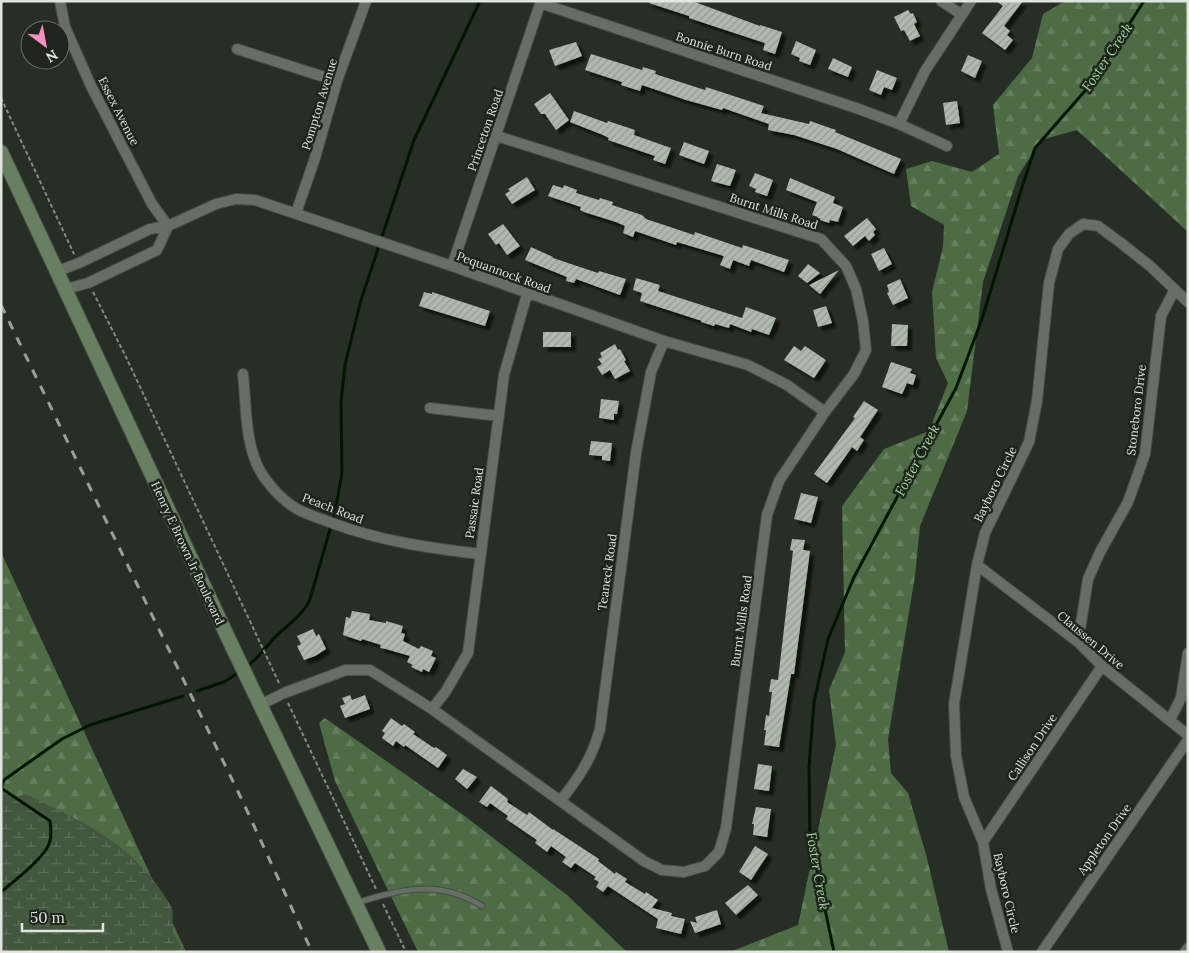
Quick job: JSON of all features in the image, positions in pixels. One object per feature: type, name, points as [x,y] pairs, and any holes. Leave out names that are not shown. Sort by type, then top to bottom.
[{"type":"main road","name":"Henry E Brown Jr Boulevard","points":[[1,152],[260,705],[379,952]]},
{"type":"street","name":"Essex Avenue","points":[[60,1],[65,27],[91,86],[152,204],[168,226]]},
{"type":"street","name":"Pompton Avenue","points":[[296,213],[314,161],[337,81],[366,1]]},
{"type":"street","points":[[941,1],[961,14]]},
{"type":"street","points":[[899,124],[925,71],[971,1]]},
{"type":"street","name":"Bonnie Burn Road","points":[[541,2],[859,109],[899,124],[947,146]]},
{"type":"street","name":"Princeton Road","points":[[452,266],[541,2]]},
{"type":"street","points":[[237,49],[337,81]]},
{"type":"street","name":"Burnt Mills Road","points":[[260,705],[346,670],[370,670],[432,709],[644,861],[662,870],[684,872],[705,866],[719,852],[728,818],[767,515],[779,481],[825,412],[854,374],[866,350],[863,321],[856,289],[846,266],[821,239],[497,136]]},
{"type":"street","name":"Pequannock Road","points":[[58,271],[79,264],[150,228],[168,226],[216,204],[236,199],[255,200],[452,266],[664,341],[748,365],[786,385],[825,412]]},
{"type":"street","name":"Bayboro Circle","points":[[1008,952],[991,889],[983,842],[962,788],[956,756],[954,704],[977,565],[985,533],[1029,442],[1037,401],[1049,283],[1058,249],[1069,234],[1083,224],[1098,226],[1150,266],[1174,291],[1188,302]]},
{"type":"street","points":[[66,289],[88,283],[157,250],[168,226]]},
{"type":"street","name":"Stoneboro Drive","points":[[1078,642],[1088,579],[1100,552],[1128,502],[1145,454],[1161,316],[1174,291]]},
{"type":"street","name":"Passaic Road","points":[[432,709],[446,691],[468,653],[504,375],[527,294]]},
{"type":"street","name":"Teaneck Road","points":[[561,800],[577,780],[594,751],[600,729],[636,453],[651,372],[664,341]]},
{"type":"street","name":"Peach Road","points":[[243,374],[249,435],[254,458],[263,475],[280,497],[297,508],[355,531],[420,547],[480,554]]},
{"type":"street","points":[[430,408],[499,416]]},
{"type":"street","name":"Claussen Drive","points":[[977,565],[1078,642],[1102,666],[1188,736]]},
{"type":"street","points":[[1170,720],[1181,698],[1188,653]]},
{"type":"street","name":"Callison Drive","points":[[983,842],[1102,666]]},
{"type":"street","name":"Appleton Drive","points":[[1042,952],[1188,740]]},
{"type":"street","points":[[1185,952],[1188,948]]},
{"type":"lane","points":[[356,903],[379,896],[422,888],[441,889],[468,898],[482,906]]},
{"type":"path","points":[[1,98],[79,264]]},
{"type":"path","points":[[88,283],[126,355],[406,952]]},
{"type":"green space","points":[[1065,1],[1188,1],[1188,232],[1077,130],[1041,140],[1018,176],[983,282],[967,411],[920,526],[915,576],[888,739],[891,773],[908,793],[927,858],[949,952],[730,952],[798,925],[836,745],[829,690],[845,652],[842,506],[884,449],[929,431],[948,383],[936,358],[932,292],[943,247],[944,225],[911,206],[906,169],[932,161],[972,172],[999,154],[993,105],[1032,58],[1043,14]]},
{"type":"green space","points":[[1,552],[186,952],[1,952]]},
{"type":"green space","points":[[325,718],[466,817],[567,895],[627,952],[418,952],[335,781],[319,723]]},
{"type":"green space","points":[[1,788],[15,797],[25,794],[88,826],[107,838],[142,867],[171,906],[173,930],[186,952],[1,952]]},
{"type":"building","points":[[649,1],[692,1],[782,32],[775,54],[763,50],[765,43],[689,18],[689,16],[649,3]]},
{"type":"building","points":[[996,1],[1023,1],[1004,26],[1010,31],[1007,35],[1013,40],[1005,50],[982,33],[1003,6]]},
{"type":"building","points":[[908,10],[911,14],[913,13],[917,22],[914,24],[920,36],[910,41],[904,30],[901,31],[894,17]]},
{"type":"building","points":[[796,41],[816,50],[810,65],[799,61],[800,58],[791,54]]},
{"type":"building","points":[[576,42],[582,56],[555,66],[549,50]]},
{"type":"building","points":[[591,54],[642,70],[643,67],[656,71],[655,74],[705,90],[706,87],[764,106],[761,113],[809,124],[810,121],[836,130],[835,132],[901,159],[894,174],[837,149],[794,135],[768,130],[769,124],[723,108],[722,110],[686,100],[642,85],[640,91],[621,85],[622,82],[585,70]]},
{"type":"building","points":[[968,55],[982,61],[975,78],[961,71]]},
{"type":"building","points":[[833,58],[852,67],[848,77],[828,69]]},
{"type":"building","points":[[877,70],[897,78],[892,90],[884,87],[881,95],[869,90]]},
{"type":"building","points":[[550,93],[569,120],[556,130],[545,114],[541,114],[534,104]]},
{"type":"building","points":[[957,101],[960,123],[946,125],[943,103]]},
{"type":"building","points":[[574,111],[607,123],[608,121],[635,130],[634,135],[671,148],[665,164],[653,160],[655,156],[608,140],[609,138],[603,135],[570,122]]},
{"type":"building","points":[[684,142],[709,151],[704,164],[679,155]]},
{"type":"building","points":[[717,164],[736,170],[730,186],[711,181]]},
{"type":"building","points":[[755,173],[773,180],[767,196],[755,192],[756,189],[749,186]]},
{"type":"building","points":[[527,177],[535,190],[512,204],[505,194],[510,191],[508,189]]},
{"type":"building","points":[[790,178],[835,197],[833,203],[843,207],[838,222],[830,220],[829,223],[812,215],[817,202],[786,190]]},
{"type":"building","points":[[553,185],[563,188],[564,185],[577,190],[576,193],[613,202],[612,205],[642,215],[646,219],[694,235],[695,232],[742,248],[743,245],[789,260],[784,272],[751,260],[749,266],[733,260],[730,269],[720,265],[724,256],[677,242],[676,245],[635,231],[633,237],[623,233],[625,226],[584,212],[580,210],[581,207],[548,196]]},
{"type":"building","points":[[867,218],[876,229],[873,232],[875,235],[869,241],[865,236],[853,246],[844,236]]},
{"type":"building","points":[[503,224],[520,246],[507,255],[499,243],[496,245],[488,234]]},
{"type":"building","points":[[531,247],[553,258],[598,273],[599,271],[626,279],[620,295],[576,279],[574,283],[566,281],[567,277],[525,260]]},
{"type":"building","points":[[884,248],[892,264],[879,271],[871,254]]},
{"type":"building","points":[[808,264],[820,273],[807,283],[798,276]]},
{"type":"building","points":[[839,270],[820,294],[809,285]]},
{"type":"building","points":[[636,278],[660,285],[658,291],[742,318],[746,307],[776,318],[769,335],[752,329],[751,332],[730,324],[729,328],[715,324],[714,326],[640,301],[642,293],[633,290]]},
{"type":"building","points":[[900,279],[908,298],[893,305],[887,293],[889,292],[887,285]]},
{"type":"building","points":[[424,292],[432,294],[432,292],[490,311],[485,326],[419,306]]},
{"type":"building","points":[[826,306],[832,323],[818,327],[813,310]]},
{"type":"building","points":[[892,324],[908,325],[907,346],[891,346]]},
{"type":"building","points":[[543,332],[571,332],[571,347],[543,347]]},
{"type":"building","points":[[615,344],[618,350],[620,349],[630,371],[615,379],[610,370],[602,375],[597,367],[602,364],[598,359],[602,357],[600,353]]},
{"type":"building","points":[[794,346],[801,351],[805,346],[826,360],[814,378],[784,360]]},
{"type":"building","points":[[891,362],[912,369],[910,373],[916,375],[913,385],[907,383],[902,394],[882,387]]},
{"type":"building","points":[[601,399],[619,401],[617,414],[614,414],[614,420],[599,418]]},
{"type":"building","points":[[864,401],[878,410],[860,437],[864,440],[857,451],[852,447],[827,483],[814,474],[855,418],[853,417]]},
{"type":"building","points":[[591,441],[612,443],[610,461],[602,460],[602,456],[589,455]]},
{"type":"building","points":[[801,493],[818,497],[811,523],[794,519]]},
{"type":"building","points":[[792,539],[805,540],[803,550],[810,551],[794,674],[791,674],[779,747],[764,745],[766,730],[764,730],[766,715],[769,716],[772,692],[769,692],[771,679],[778,680],[793,551],[790,550]]},
{"type":"building","points":[[352,611],[370,614],[369,620],[386,623],[386,621],[403,626],[401,633],[405,634],[403,641],[419,649],[421,646],[433,651],[431,656],[436,658],[429,672],[423,669],[422,672],[411,667],[413,665],[407,662],[410,656],[380,648],[381,645],[362,639],[361,641],[343,635],[346,617],[350,618]]},
{"type":"building","points":[[313,629],[316,636],[319,634],[326,649],[304,660],[297,646],[301,644],[297,636]]},
{"type":"building","points":[[350,695],[352,700],[365,695],[370,709],[345,718],[340,706],[345,704],[342,698]]},
{"type":"building","points":[[391,718],[402,726],[404,724],[415,732],[413,734],[447,755],[438,768],[405,745],[404,747],[396,741],[393,746],[382,738],[385,733],[382,731]]},
{"type":"building","points":[[758,764],[772,766],[769,791],[754,789]]},
{"type":"building","points":[[463,769],[477,777],[467,789],[455,779]]},
{"type":"building","points":[[491,786],[508,799],[507,802],[527,815],[529,812],[553,830],[599,859],[598,861],[615,874],[616,872],[627,879],[625,882],[658,900],[652,908],[672,913],[671,916],[685,919],[681,934],[656,928],[658,919],[608,886],[603,892],[596,887],[599,882],[594,879],[596,877],[575,863],[571,868],[562,862],[566,857],[551,846],[547,852],[535,843],[537,840],[506,819],[508,816],[490,803],[487,807],[479,802]]},
{"type":"building","points":[[756,807],[771,809],[767,837],[753,835],[754,824],[752,824]]},
{"type":"building","points":[[755,846],[768,854],[751,880],[739,872]]},
{"type":"building","points":[[748,885],[758,895],[736,915],[725,903]]},
{"type":"building","points":[[717,910],[721,924],[695,933],[690,921],[697,923],[695,917]]},
{"type":"waterway","points":[[246,667],[300,614],[310,599],[335,512],[342,473],[341,401],[345,365],[361,300],[414,140],[480,1]]},
{"type":"waterway","name":"Foster Creek","points":[[834,952],[810,838],[809,767],[814,702],[828,639],[854,577],[956,388],[982,319],[1035,148],[1091,84],[1144,1]]},
{"type":"waterway","points":[[197,691],[224,682],[241,671]]},
{"type":"waterway","points":[[1,788],[4,780],[62,739],[90,725],[183,696]]},
{"type":"waterway","name":"Foster Creek","points":[[1,788],[50,821],[51,832],[51,838],[46,850],[28,870],[1,892]]},
{"type":"railway","points":[[1,305],[243,802],[312,952]]}]
